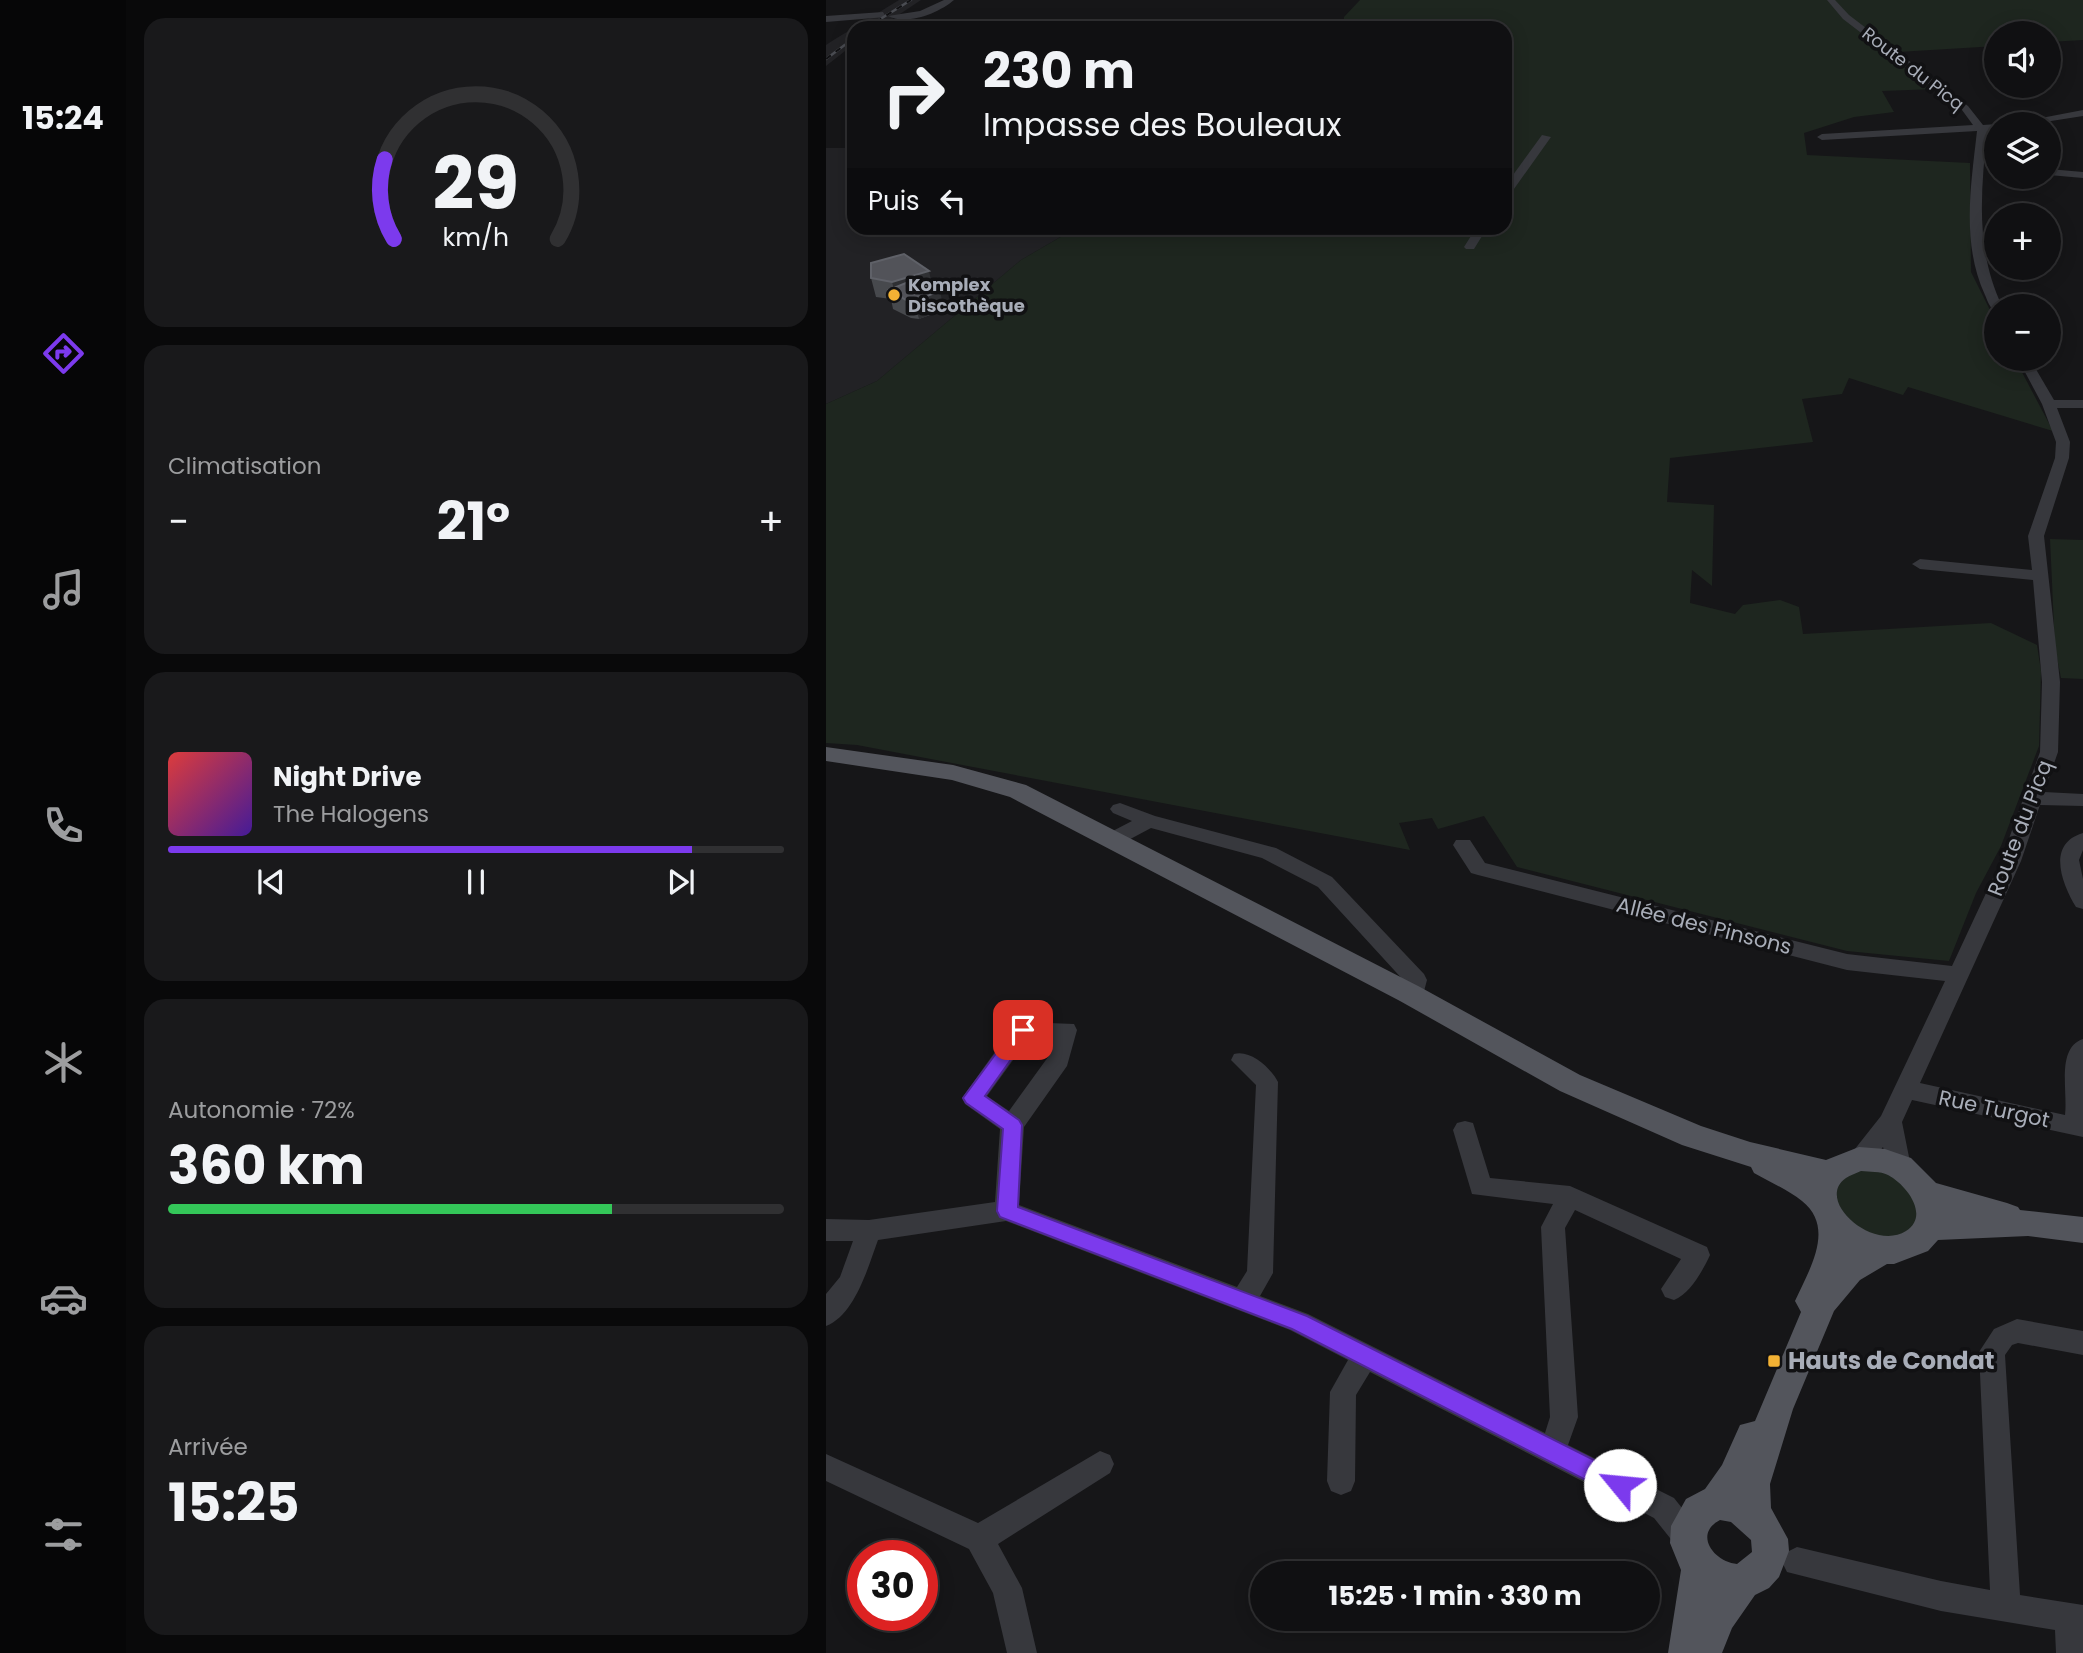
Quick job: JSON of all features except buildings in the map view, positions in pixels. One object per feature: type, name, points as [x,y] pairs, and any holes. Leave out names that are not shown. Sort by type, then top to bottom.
[{"type":"main road","points":[[826,754],[953,773],[1018,791],[1410,994],[1570,1083],[1693,1136],[1750,1154],[1828,1200],[1856,1242],[1882,1250]]},
{"type":"main road","points":[[1687,1653],[1702,1529],[1735,1478],[1833,1253],[1828,1200],[1837,1166],[1858,1159],[1886,1161],[1899,1167],[1921,1184],[1931,1206],[1930,1227],[1911,1245],[1882,1250],[1849,1270],[1822,1302],[1776,1409],[1752,1484],[1756,1551],[1717,1616],[1703,1653]]},
{"type":"main road","points":[[1928,1195],[2028,1223]]},
{"type":"main road","points":[[1930,1227],[2028,1223],[2083,1230]]},
{"type":"main road","points":[[1702,1529],[1730,1502],[1756,1551]]},
{"type":"main road","points":[[1702,1529],[1719,1581],[1756,1551]]},
{"type":"street","points":[[826,19],[843,16],[914,16],[931,12],[950,0]]},
{"type":"street","name":"Route du Picq","points":[[1831,0],[1846,17],[1965,108],[1982,130],[1983,165],[1975,227],[1976,256],[1989,294]]},
{"type":"street","points":[[2061,117],[2083,113]]},
{"type":"street","points":[[1822,137],[1982,130]]},
{"type":"street","points":[[1512,184],[1546,137]]},
{"type":"street","points":[[2061,173],[2083,175]]},
{"type":"street","points":[[1471,247],[1477,235]]},
{"type":"street","name":"Route du Picq","points":[[1858,1159],[1890,1122],[1959,975],[2011,861],[2049,752],[2051,682],[2036,536],[2062,458],[2062,434],[2031,371]]},
{"type":"street","points":[[2049,404],[2083,404]]},
{"type":"street","points":[[1920,564],[2041,576]]},
{"type":"street","points":[[2031,798],[2083,800]]},
{"type":"street","points":[[1120,809],[1149,821],[1269,853],[1325,882],[1416,980],[1415,989],[1410,994]]},
{"type":"street","points":[[1114,839],[1149,821]]},
{"type":"street","points":[[2083,840],[2068,853],[2067,862],[2083,902]]},
{"type":"street","name":"Allée des Pinsons","points":[[1463,845],[1478,868],[1847,962],[1959,975]]},
{"type":"street","points":[[1007,1211],[1013,1125],[1059,1060],[1066,1030],[1023,1030],[973,1098],[1013,1125]]},
{"type":"street","points":[[2079,1127],[2078,1052],[2083,1048]]},
{"type":"street","points":[[1242,1060],[1267,1082],[1260,1273],[1242,1301]]},
{"type":"street","name":"Rue Turgot","points":[[1905,1089],[2079,1127]]},
{"type":"street","points":[[1890,1122],[1899,1167]]},
{"type":"street","points":[[1465,1130],[1481,1187],[1570,1196],[1698,1255],[1674,1289]]},
{"type":"street","points":[[1553,1450],[1564,1417],[1553,1227],[1570,1196]]},
{"type":"street","points":[[826,1230],[869,1231],[1007,1211],[1299,1322],[1553,1450],[1702,1529]]},
{"type":"street","points":[[826,1314],[850,1283],[869,1231]]},
{"type":"street","points":[[2006,1607],[1992,1352],[2003,1337],[2017,1331],[2083,1343]]},
{"type":"street","points":[[1341,1481],[1343,1392],[1365,1357]]},
{"type":"street","points":[[979,1539],[1100,1464]]},
{"type":"street","points":[[826,1466],[979,1539],[1007,1588],[1021,1653]]},
{"type":"street","points":[[1756,1551],[1941,1596],[2076,1619],[2071,1653]]},
{"type":"shaded area","points":[[899,0],[921,0],[890,21],[865,21]]},
{"type":"shaded area","points":[[1360,0],[2083,0],[2083,40],[2061,41],[2061,21],[1984,21],[1984,47],[1898,52],[1936,89],[1882,91],[1894,112],[1854,117],[1804,133],[1807,155],[1970,163],[1971,272],[1984,298],[1984,371],[2021,371],[2053,431],[1908,387],[1903,395],[1849,378],[1842,394],[1802,399],[1813,442],[1670,458],[1667,502],[1714,505],[1712,586],[1692,570],[1690,603],[1735,614],[1743,605],[1780,600],[1799,607],[1803,634],[1991,623],[2037,645],[2041,671],[2039,746],[2001,846],[1976,893],[1949,961],[1847,951],[1517,867],[1484,816],[1438,829],[1432,818],[1399,823],[1410,850],[857,745],[826,743],[826,404],[877,381],[1021,260],[1064,235],[1512,235],[1512,21],[1344,21],[1344,17]]},
{"type":"shaded area","points":[[847,32],[847,50],[826,66],[826,45]]},
{"type":"shaded area","points":[[826,148],[847,148],[847,235],[1064,235],[1021,260],[877,381],[826,404]]},
{"type":"shaded area","points":[[2050,539],[2083,540],[2083,679],[2061,678],[2055,648]]},
{"type":"shaded area","points":[[1865,1170],[1889,1174],[1911,1194],[1917,1210],[1916,1218],[1906,1232],[1890,1238],[1873,1236],[1857,1228],[1845,1216],[1838,1203],[1837,1189],[1846,1178]]},
{"type":"railway","points":[[877,21],[911,0]]},
{"type":"railway","points":[[826,59],[847,43]]},
{"type":"place","name":"Komplex Discothèque","points":[[894,295]]},
{"type":"place","name":"Hauts de Condat","points":[[1774,1361]]},
{"type":"route","points":[[1023,1030],[973,1098],[1013,1125],[1007,1211],[1299,1322],[1620,1485]]}]
